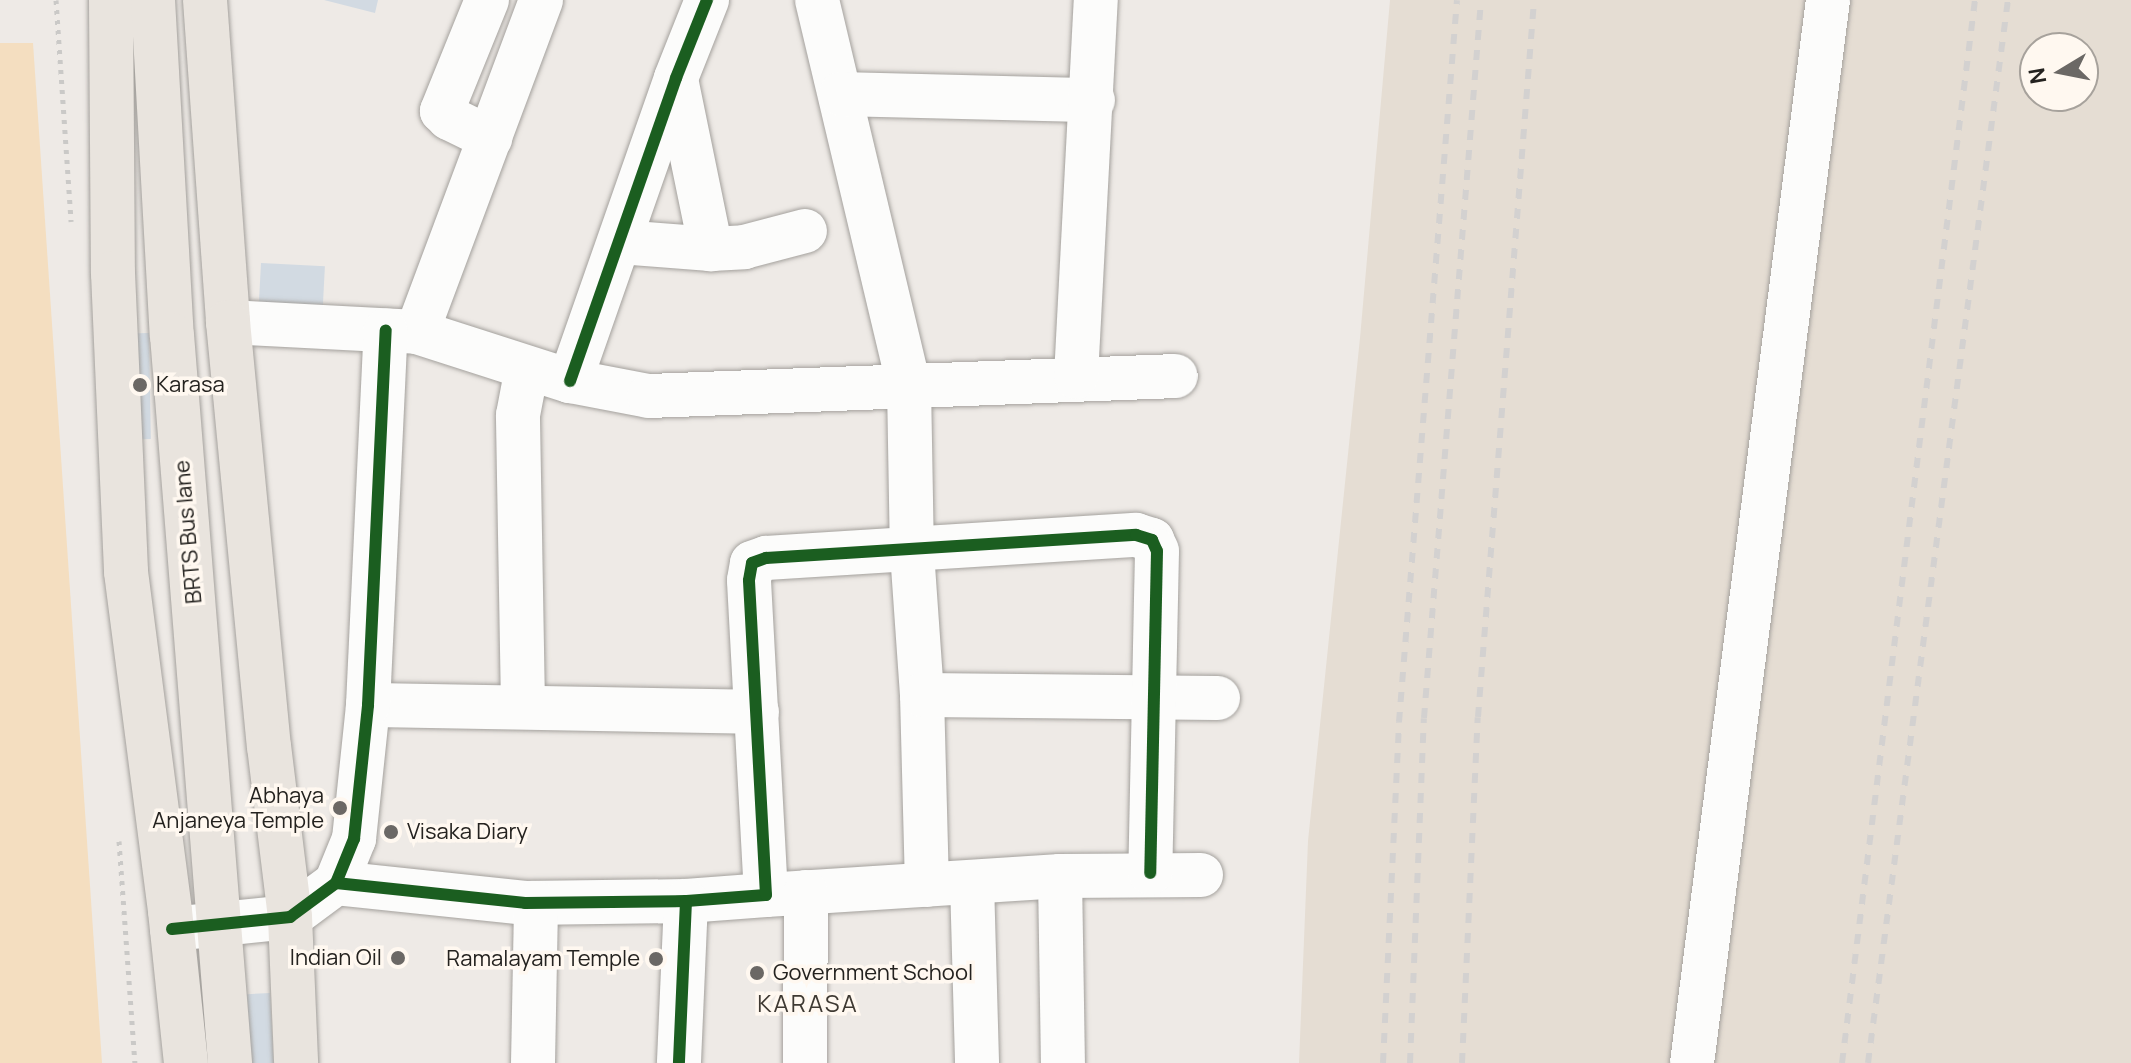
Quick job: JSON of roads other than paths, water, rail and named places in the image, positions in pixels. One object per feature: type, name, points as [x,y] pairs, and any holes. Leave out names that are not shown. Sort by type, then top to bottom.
[{"type":"main road","points":[[111,0],[113,273],[126,572],[186,1063]]},
{"type":"main road","name":"BRTS Bus lane","points":[[153,0],[172,335],[230,1063]]},
{"type":"main road","points":[[205,0],[228,322],[290,917],[296,1063]]},
{"type":"street","points":[[471,129],[443,106],[487,0]]},
{"type":"street","points":[[172,929],[290,917],[336,883],[354,839],[368,705],[383,330],[471,129],[541,0]]},
{"type":"street","points":[[570,381],[676,78],[707,0]]},
{"type":"street","points":[[817,0],[909,385],[912,552],[922,695],[927,885]]},
{"type":"street","points":[[1076,377],[1096,0]]},
{"type":"street","points":[[1692,1063],[1828,0]]},
{"type":"street","points":[[676,78],[711,249]]},
{"type":"street","points":[[841,94],[1093,100]]},
{"type":"street","points":[[620,242],[711,249],[744,247],[805,231]]},
{"type":"street","points":[[228,322],[383,330],[570,381],[649,396],[1076,377],[1176,376]]},
{"type":"street","points":[[523,706],[518,415],[527,368]]},
{"type":"street","points":[[805,1063],[786,894],[757,712],[749,580],[752,563],[766,558],[912,552],[1136,535],[1152,540],[1157,551],[1150,873]]},
{"type":"street","points":[[922,695],[1218,698]]},
{"type":"street","points":[[368,705],[757,712]]},
{"type":"street","points":[[336,883],[536,903],[686,901],[1060,876],[1201,875]]},
{"type":"street","points":[[1060,876],[1063,1063]]},
{"type":"street","points":[[972,882],[977,1063]]},
{"type":"street","points":[[679,1063],[686,901]]},
{"type":"street","points":[[533,1063],[536,903]]},
{"type":"railway","points":[[1383,1063],[1399,722],[1457,0]]},
{"type":"railway","points":[[1410,1063],[1424,718],[1481,0]]},
{"type":"railway","points":[[1462,1063],[1478,717],[1534,0]]},
{"type":"railway","points":[[1842,1063],[1975,0]]},
{"type":"railway","points":[[1868,1063],[2008,0]]},
{"type":"place","name":"Karasa","points":[[140,385]]},
{"type":"place","name":"Abhaya Anjaneya Temple","points":[[340,808]]},
{"type":"place","name":"Visaka Diary","points":[[391,832]]},
{"type":"place","name":"Indian Oil","points":[[398,958]]},
{"type":"place","name":"Ramalayam Temple","points":[[656,959]]},
{"type":"place","name":"Government School","points":[[757,973]]},
{"type":"district","name":"KARASA","points":[[808,1003]]}]
